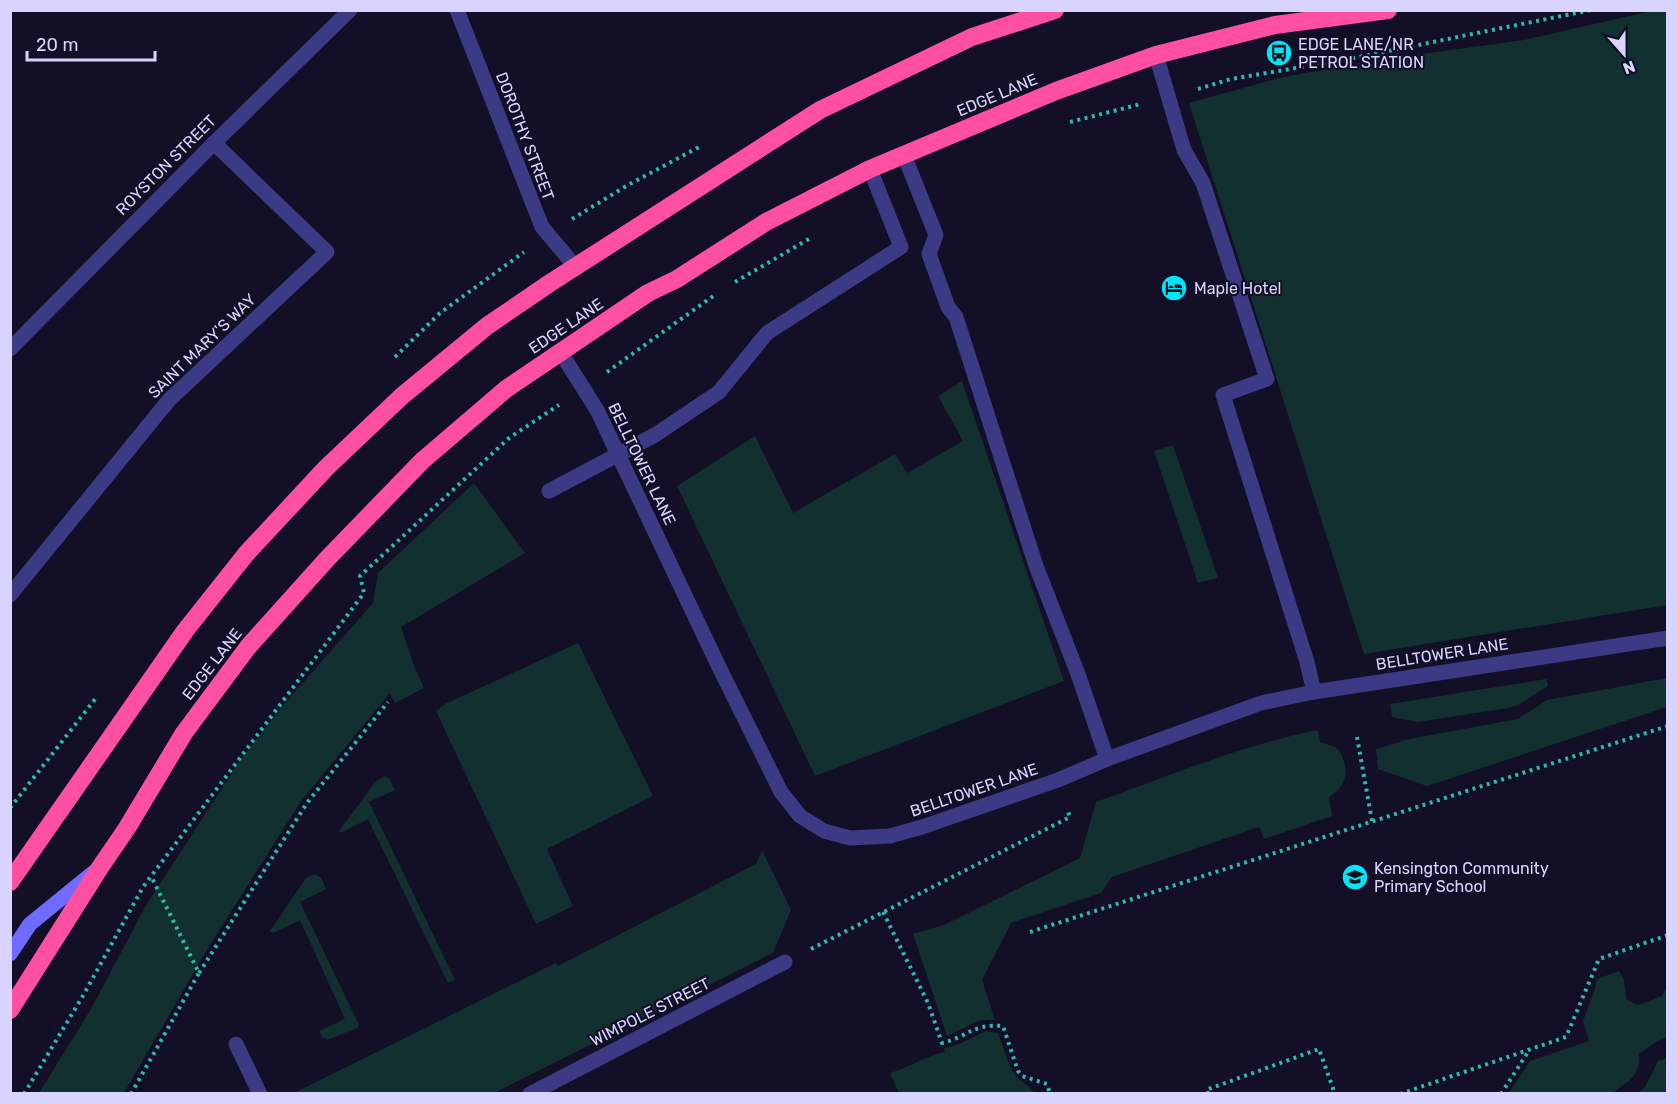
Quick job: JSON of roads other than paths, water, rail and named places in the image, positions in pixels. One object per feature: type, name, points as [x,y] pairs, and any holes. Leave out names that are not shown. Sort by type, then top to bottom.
[{"type":"highway","points":[[10,882],[185,631],[254,546],[326,468],[402,396],[487,326],[575,266],[820,110],[972,37],[1055,10]]},
{"type":"highway","name":"EDGE LANE","points":[[10,1010],[127,828],[184,733],[248,647],[311,576],[422,461],[506,389],[648,293],[677,279],[766,222],[870,169],[1056,91],[1156,55],[1275,25],[1388,10]]},
{"type":"main road","points":[[10,954],[30,924],[101,866]]},
{"type":"street","name":"ROYSTON STREET","points":[[14,338],[350,10]]},
{"type":"street","name":"DOROTHY STREET","points":[[457,10],[542,227],[575,266]]},
{"type":"street","points":[[1156,55],[1184,150],[1203,183],[1267,379],[1223,395],[1307,662],[1314,692]]},
{"type":"street","name":"SAINT MARY'S WAY","points":[[10,596],[169,400],[327,252],[214,143]]},
{"type":"street","points":[[904,155],[936,235],[929,254],[948,307],[956,317],[1036,566],[1078,674],[1107,759]]},
{"type":"street","points":[[549,491],[655,435],[719,392],[767,333],[902,247],[870,169]]},
{"type":"street","name":"BELLTOWER LANE","points":[[561,353],[597,410],[781,792],[800,816],[824,831],[850,838],[890,836],[1058,780],[1107,759],[1261,703],[1314,692],[1668,638]]},
{"type":"street","name":"WIMPOLE STREET","points":[[530,1094],[785,962]]},
{"type":"street","points":[[236,1044],[260,1094]]},
{"type":"place","name":"EDGE LANE/NR PETROL STATION","points":[[1279,53]]},
{"type":"place","name":"Maple Hotel","points":[[1174,288]]},
{"type":"place","name":"Kensington Community Primary School","points":[[1355,877]]}]
